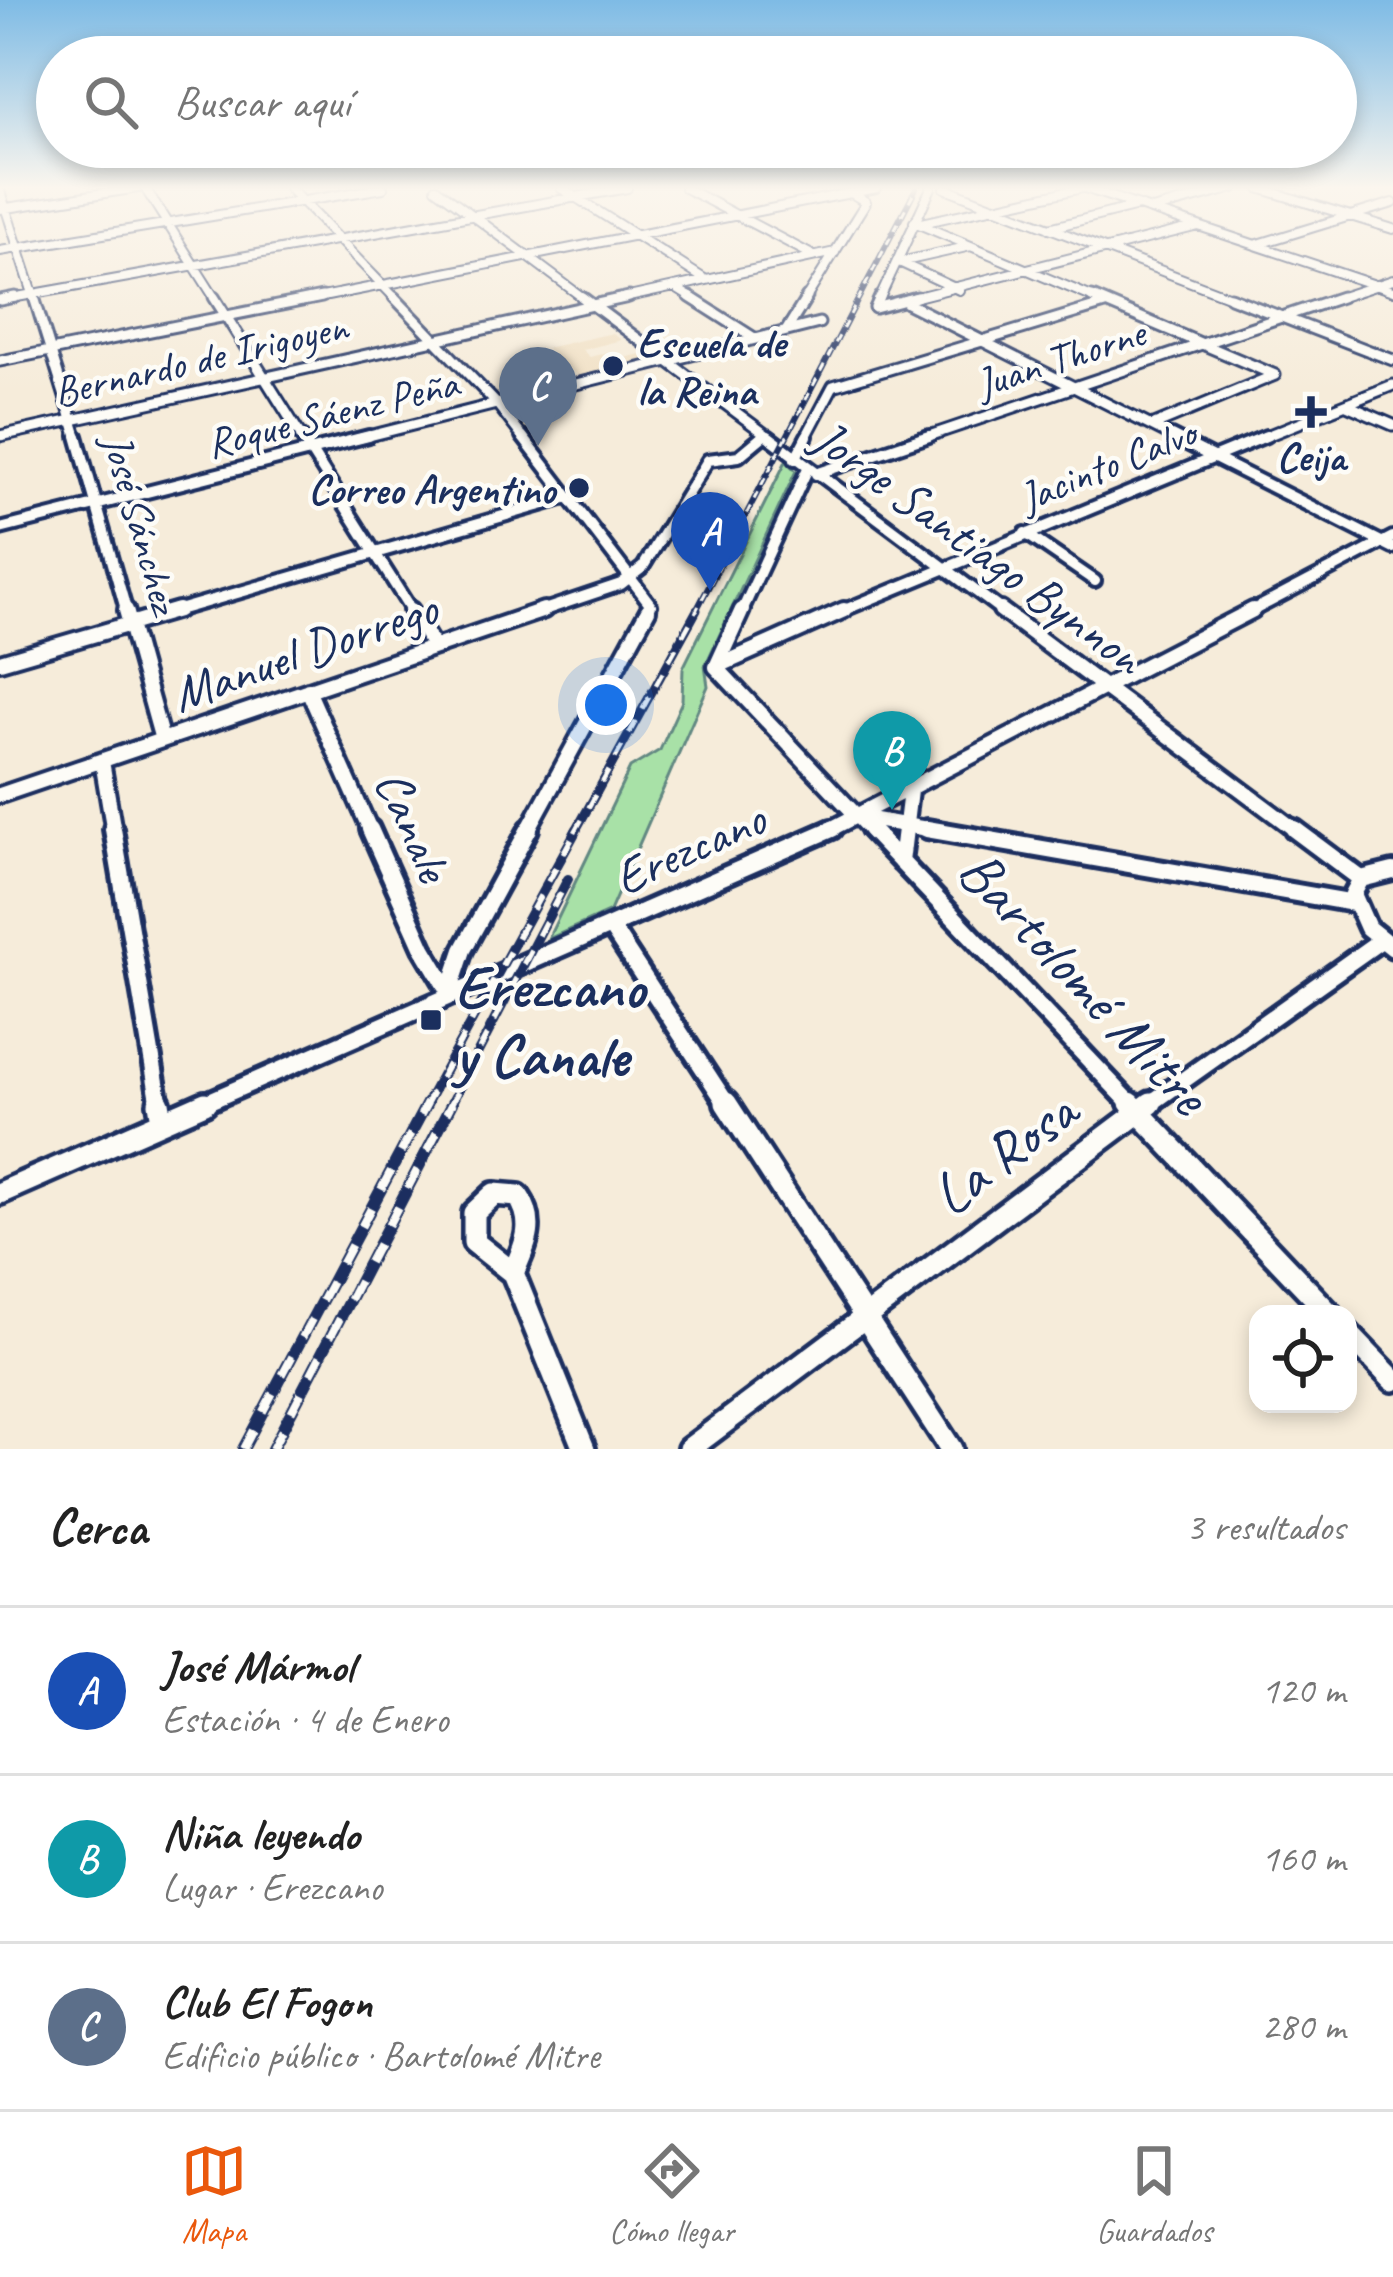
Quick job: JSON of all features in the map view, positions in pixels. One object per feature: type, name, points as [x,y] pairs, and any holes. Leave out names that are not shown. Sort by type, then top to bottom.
[{"type":"street","name":"José Sánchez","points":[[20,256],[98,505],[162,740]]},
{"type":"street","points":[[188,256],[434,647]]},
{"type":"street","points":[[0,300],[253,256]]},
{"type":"street","points":[[355,256],[498,405],[651,605],[463,950],[449,992]]},
{"type":"street","points":[[0,361],[534,256]]},
{"type":"street","points":[[667,256],[706,280]]},
{"type":"street","points":[[814,256],[829,264]]},
{"type":"street","name":"Bernardo de Irigoyen","points":[[0,436],[814,256]]},
{"type":"street","points":[[786,332],[834,256]]},
{"type":"street","points":[[901,256],[875,308],[1087,256]]},
{"type":"street","points":[[898,262],[927,256]]},
{"type":"street","points":[[994,256],[1275,375],[1152,426]]},
{"type":"street","points":[[1122,256],[1393,360]]},
{"type":"street","points":[[1287,256],[1393,291]]},
{"type":"street","name":"Jorge Santiago Bynnon","points":[[527,257],[1361,878]]},
{"type":"street","points":[[898,262],[959,290]]},
{"type":"street","name":"Juan Thorne","points":[[812,471],[1393,280]]},
{"type":"street","points":[[674,287],[756,339]]},
{"type":"street","points":[[907,302],[1389,543]]},
{"type":"street","points":[[795,459],[833,386],[1106,304]]},
{"type":"street","name":"Roque Sáenz Peña","points":[[0,530],[820,323]]},
{"type":"street","name":"Jacinto Calvo","points":[[716,668],[942,566],[1393,385]]},
{"type":"street","points":[[1346,405],[1393,425]]},
{"type":"street","points":[[633,578],[708,460],[739,456],[763,436]]},
{"type":"street","points":[[716,668],[812,471]]},
{"type":"street","points":[[0,662],[568,497]]},
{"type":"street","points":[[1025,533],[1095,581]]},
{"type":"street","name":"Erezcano","points":[[0,1193],[449,992],[508,973],[859,817],[1389,543]]},
{"type":"street","name":"Manuel Dorrego","points":[[0,795],[633,578]]},
{"type":"street","name":"Bartolomé Mitre","points":[[716,668],[1321,1305]]},
{"type":"street","name":"Canale","points":[[308,690],[423,948],[449,992]]},
{"type":"street","points":[[102,761],[162,1121]]},
{"type":"street","points":[[902,862],[910,791]]},
{"type":"street","points":[[859,817],[1354,903],[1387,944]]},
{"type":"street","points":[[1354,903],[1361,878],[1393,871]]},
{"type":"street","points":[[611,927],[951,1449]]},
{"type":"street","name":"La Rosa","points":[[689,1449],[1139,1112],[1387,944]]},
{"type":"street","points":[[513,1273],[584,1449]]},
{"type":"street","points":[[1357,1342],[1393,1380]]},
{"type":"shaded area","points":[[613,333],[621,340],[582,350],[590,357],[608,352],[617,360],[640,354],[647,361],[579,377],[546,348]]},
{"type":"green space","points":[[786,461],[796,471],[705,666],[708,686],[610,911],[548,939],[630,768],[660,750],[682,701],[683,668]]},
{"type":"railway","points":[[695,613],[881,256]]},
{"type":"railway","points":[[575,832],[697,610]]},
{"type":"railway","points":[[425,1106],[577,829]]},
{"type":"railway","points":[[450,1106],[568,879]]},
{"type":"railway","points":[[243,1449],[427,1103]]},
{"type":"railway","points":[[272,1449],[452,1103]]},
{"type":"place","name":"Escuela de la Reina","points":[[613,366]]},
{"type":"place","name":"Ceija","points":[[1311,412]]},
{"type":"place","name":"Club El Fogon","points":[[538,446]]},
{"type":"place","name":"Correo Argentino","points":[[579,488]]},
{"type":"place","name":"José Mármol","points":[[710,591]]},
{"type":"place","name":"Niña leyendo","points":[[892,810]]},
{"type":"place","name":"Erezcano y Canale","points":[[431,1020]]}]
